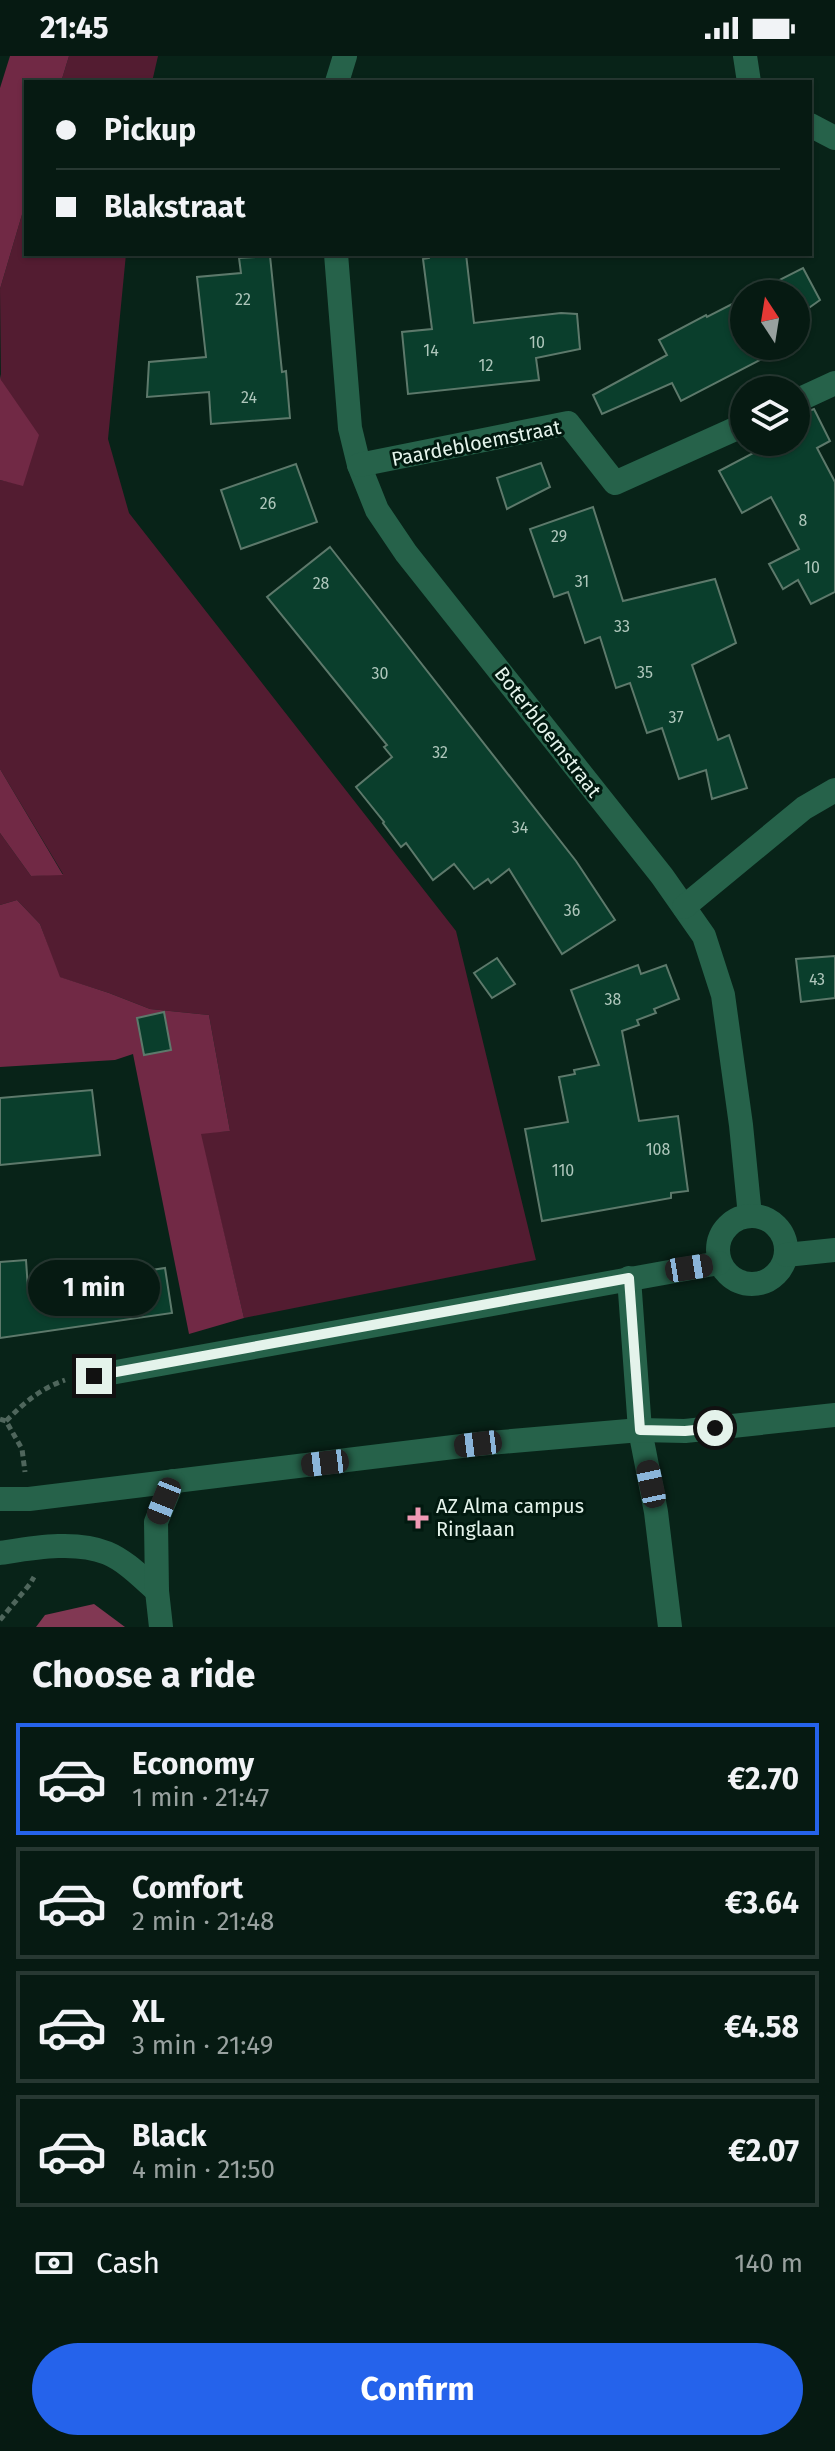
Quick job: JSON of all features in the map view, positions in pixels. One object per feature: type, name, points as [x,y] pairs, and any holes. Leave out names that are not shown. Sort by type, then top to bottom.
[{"type":"street","points":[[338,80],[345,56]]},
{"type":"street","points":[[745,56],[749,80]]},
{"type":"street","points":[[812,126],[835,138]]},
{"type":"street","name":"Boterbloemstraat","points":[[336,256],[350,428],[359,465],[377,510],[406,553],[662,876],[704,936],[723,995],[750,1216]]},
{"type":"street","points":[[810,395],[835,383]]},
{"type":"street","name":"Paardebloemstraat","points":[[359,465],[568,423],[615,483],[730,431]]},
{"type":"street","points":[[684,907],[804,808],[835,790]]},
{"type":"street","points":[[740,1217],[764,1217],[780,1230],[786,1255],[777,1274],[755,1284],[735,1280],[725,1273],[719,1263],[717,1245],[722,1232],[740,1217]]},
{"type":"street","points":[[786,1255],[835,1250]]},
{"type":"street","points":[[94,1376],[719,1263]]},
{"type":"street","points":[[629,1278],[640,1430],[656,1512],[670,1627]]},
{"type":"street","points":[[0,1499],[29,1499],[478,1444],[640,1430],[685,1431],[835,1415]]},
{"type":"street","points":[[161,1627],[156,1522],[173,1481]]},
{"type":"street","points":[[0,1553],[82,1546],[107,1553],[131,1568],[157,1591]]},
{"type":"path","points":[[6,1421],[45,1387],[94,1376]]},
{"type":"shaded area","points":[[10,56],[69,56],[62,80],[24,80],[24,208],[0,289],[0,88]]},
{"type":"shaded area","points":[[69,56],[158,56],[152,80],[62,80]]},
{"type":"shaded area","points":[[24,208],[24,256],[126,256],[108,439],[129,513],[456,931],[536,1260],[244,1318],[200,1133],[230,1131],[209,1015],[150,1009],[59,977],[40,924],[17,900],[0,905],[0,833],[31,876],[63,874],[0,769],[0,480],[23,485],[1,380],[0,289]]},
{"type":"shaded area","points":[[0,374],[39,435],[23,486],[0,480]]},
{"type":"shaded area","points":[[0,769],[63,875],[31,876],[0,833]]},
{"type":"shaded area","points":[[17,900],[40,924],[60,977],[150,1009],[209,1015],[230,1131],[201,1134],[244,1318],[189,1334],[133,1054],[115,1060],[0,1067],[0,905]]},
{"type":"shaded area","points":[[94,1604],[125,1627],[36,1627],[45,1615]]},
{"type":"building","points":[[270,256],[290,418],[211,424],[209,392],[147,397],[149,362],[206,357],[197,277],[241,273],[239,258]]},
{"type":"building","points":[[466,256],[474,323],[577,314],[580,349],[536,358],[539,380],[408,394],[402,332],[432,329],[423,259]]},
{"type":"building","points":[[803,268],[809,280],[779,280]]},
{"type":"building","points":[[810,281],[820,300],[810,307]]},
{"type":"building","points":[[730,305],[730,360],[760,360],[681,401],[672,383],[602,414],[593,395],[667,355],[659,340]]},
{"type":"building","points":[[814,409],[830,441],[817,448],[835,482],[835,592],[811,604],[798,580],[783,589],[769,564],[799,549],[771,497],[742,513],[719,471],[747,456],[810,456],[810,411]]},
{"type":"building","points":[[541,463],[550,487],[507,509],[497,478]]},
{"type":"building","points":[[296,464],[317,522],[241,549],[221,490]]},
{"type":"building","points":[[593,507],[623,601],[715,579],[736,643],[692,665],[718,740],[729,735],[747,788],[712,799],[706,770],[679,779],[662,728],[647,733],[630,683],[616,688],[600,637],[585,643],[568,592],[554,597],[530,529]]},
{"type":"building","points":[[330,547],[576,861],[615,920],[562,954],[509,869],[491,883],[488,879],[474,889],[454,864],[433,880],[406,843],[401,847],[356,787],[392,757],[384,747],[387,745],[267,597]]},
{"type":"building","points":[[835,956],[835,998],[801,1002],[796,959]]},
{"type":"building","points":[[497,958],[515,984],[492,998],[474,973]]},
{"type":"building","points":[[638,965],[641,974],[666,965],[679,999],[654,1009],[656,1013],[637,1020],[639,1025],[622,1031],[639,1121],[678,1116],[688,1191],[671,1193],[671,1198],[542,1221],[525,1129],[568,1122],[559,1077],[599,1065],[571,990]]},
{"type":"building","points":[[164,1012],[171,1050],[144,1055],[137,1018]]},
{"type":"building","points":[[92,1090],[100,1155],[0,1165],[0,1098]]},
{"type":"building","points":[[26,1260],[28,1289],[165,1268],[172,1313],[0,1338],[0,1262]]},
{"type":"place","name":"AZ Alma campus Ringlaan","points":[[418,1518]]},
{"type":"route","points":[[94,1376],[629,1278],[640,1430],[715,1428]]}]
